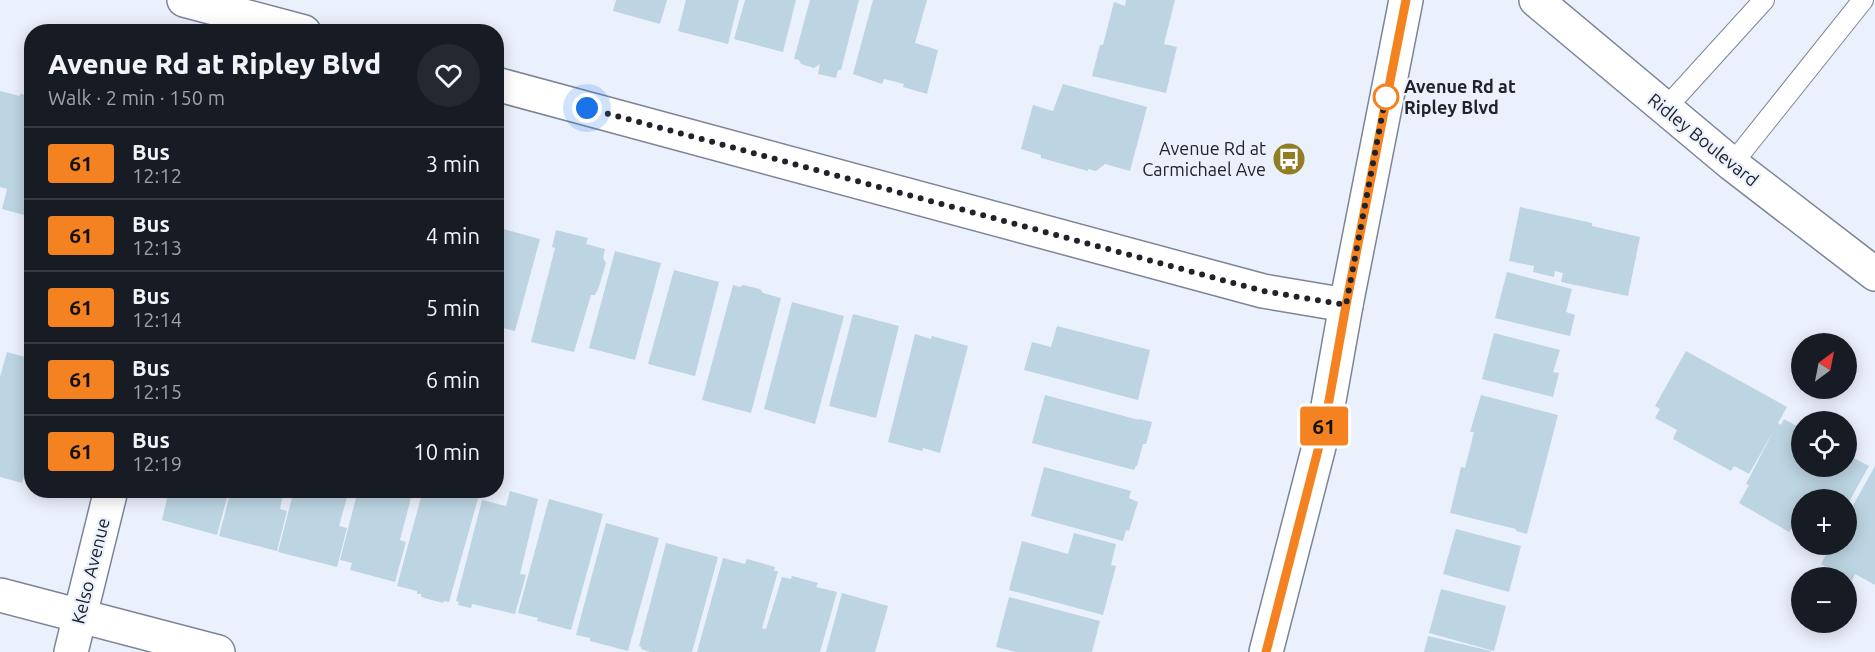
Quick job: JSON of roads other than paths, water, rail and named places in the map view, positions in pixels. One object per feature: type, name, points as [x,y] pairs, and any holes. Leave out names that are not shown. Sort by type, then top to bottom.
[{"type":"street","points":[[184,0],[272,24]]},
{"type":"street","points":[[1266,652],[1325,423],[1406,0]]},
{"type":"street","name":"Ridley Boulevard","points":[[1536,0],[1732,164],[1875,274]]},
{"type":"street","points":[[504,86],[1263,291],[1346,305]]},
{"type":"street","name":"Kelso Avenue","points":[[71,652],[109,498]]},
{"type":"street","points":[[0,595],[218,652]]},
{"type":"lane","points":[[1665,109],[1764,0]]},
{"type":"lane","points":[[1732,164],[1863,0]]},
{"type":"place","name":"Avenue Rd at Ripley Blvd","points":[[1386,97]]},
{"type":"place","name":"Avenue Rd at Carmichael Ave","points":[[1289,159]]}]
